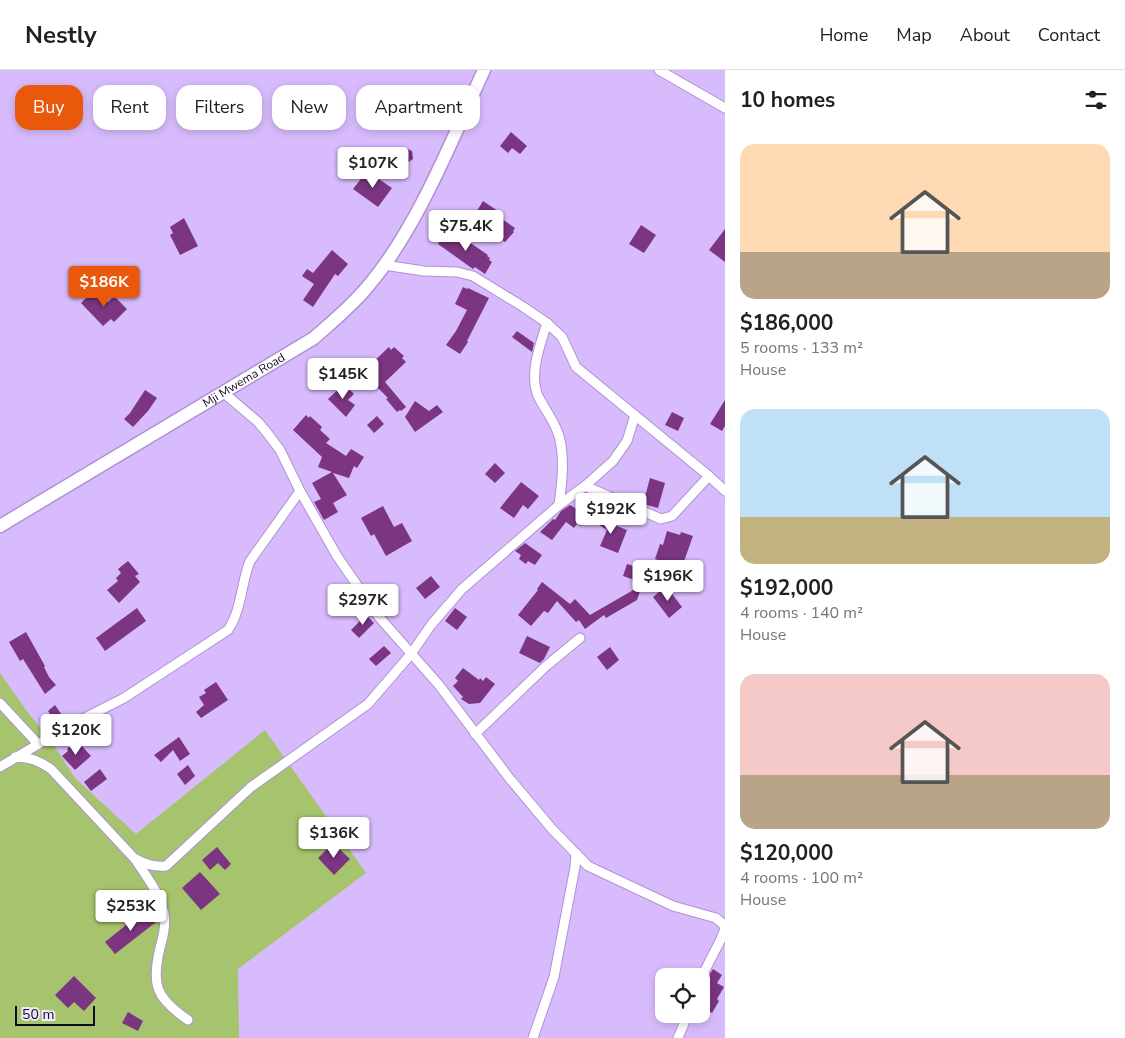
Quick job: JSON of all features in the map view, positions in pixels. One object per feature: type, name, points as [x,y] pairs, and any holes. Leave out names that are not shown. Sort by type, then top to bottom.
[{"type":"main road","name":"Mji Mwema Road","points":[[0,526],[314,338],[345,310],[369,285],[407,228],[427,192],[484,70]]},
{"type":"street","points":[[659,70],[725,108]]},
{"type":"street","points":[[384,265],[424,271],[457,272],[473,276],[522,306],[547,323],[562,337],[576,367],[725,491]]},
{"type":"street","points":[[547,323],[538,352],[535,382],[538,396],[554,421],[559,437],[562,477],[559,505]]},
{"type":"street","points":[[224,393],[258,422],[280,450],[300,491],[337,556],[379,617],[439,685],[528,802],[588,866],[673,906],[716,918],[723,924],[725,929],[706,968]]},
{"type":"street","points":[[134,858],[147,865],[156,867],[166,866],[251,788],[368,704],[411,654],[431,625],[462,589],[613,461],[627,441],[635,415]]},
{"type":"street","points":[[585,486],[661,519],[672,516],[709,476]]},
{"type":"street","points":[[0,767],[38,744],[124,698],[228,630],[237,610],[250,561],[300,491]]},
{"type":"street","points":[[475,734],[580,638]]},
{"type":"street","points":[[0,703],[38,744]]},
{"type":"street","points":[[15,757],[26,757],[39,761],[51,769],[134,858],[156,892],[164,913],[164,931],[156,963],[155,978],[158,991],[170,1008],[188,1020]]},
{"type":"street","points":[[533,1038],[554,977],[576,853]]},
{"type":"street","points":[[678,1038],[684,1023]]},
{"type":"green space","points":[[0,673],[53,744],[75,778],[136,834],[265,730],[366,873],[238,969],[239,1038],[0,1038]]},
{"type":"building","points":[[511,132],[527,146],[520,154],[512,148],[508,153],[500,146]]},
{"type":"building","points":[[405,148],[412,151],[413,159],[407,163],[400,160],[399,153]]},
{"type":"building","points":[[367,171],[392,188],[378,207],[353,189]]},
{"type":"building","points":[[483,201],[501,213],[499,217],[515,228],[514,232],[505,242],[493,234],[497,228],[475,214]]},
{"type":"building","points":[[184,218],[198,246],[180,255],[170,235],[173,233],[170,227]]},
{"type":"building","points":[[641,225],[656,235],[644,253],[629,244]]},
{"type":"building","points":[[725,229],[725,262],[709,250]]},
{"type":"building","points":[[447,230],[488,255],[489,260],[492,262],[485,274],[475,267],[473,269],[438,244]]},
{"type":"building","points":[[332,250],[348,264],[338,276],[335,274],[313,307],[303,300],[314,284],[302,276],[307,269],[313,273]]},
{"type":"building","points":[[463,287],[489,298],[468,342],[460,354],[446,345],[467,310],[455,304]]},
{"type":"building","points":[[95,289],[108,302],[114,296],[127,309],[114,322],[111,319],[103,326],[81,303]]},
{"type":"building","points":[[517,331],[534,343],[532,352],[512,337]]},
{"type":"building","points":[[389,347],[391,350],[394,347],[404,356],[402,358],[406,362],[385,382],[406,407],[397,412],[386,399],[388,398],[365,375],[372,367],[370,365]]},
{"type":"building","points":[[344,384],[354,394],[348,400],[355,405],[346,417],[328,399]]},
{"type":"building","points":[[145,390],[157,398],[133,427],[124,419]]},
{"type":"building","points":[[725,400],[725,426],[722,431],[710,424]]},
{"type":"building","points":[[415,401],[429,411],[437,405],[443,412],[415,432],[405,417]]},
{"type":"building","points":[[672,412],[684,418],[678,431],[665,425]]},
{"type":"building","points":[[306,415],[309,418],[310,416],[322,427],[320,430],[330,439],[326,443],[346,456],[351,449],[364,457],[357,468],[354,466],[349,478],[333,473],[347,495],[333,503],[338,512],[324,520],[314,502],[321,499],[312,483],[332,472],[318,467],[322,457],[293,430]]},
{"type":"building","points":[[377,416],[384,424],[374,433],[367,425]]},
{"type":"building","points":[[495,463],[505,473],[495,483],[485,474]]},
{"type":"building","points":[[650,478],[665,483],[658,508],[643,504]]},
{"type":"building","points":[[521,482],[539,496],[528,509],[523,505],[514,518],[500,508]]},
{"type":"building","points":[[570,505],[588,516],[581,526],[577,524],[574,528],[566,522],[552,540],[540,532],[553,519],[555,520],[561,511]]},
{"type":"building","points":[[383,506],[394,527],[402,523],[412,541],[386,556],[374,534],[371,536],[361,518]]},
{"type":"building","points":[[592,516],[627,530],[618,553],[600,546],[607,530],[590,519]]},
{"type":"building","points":[[667,531],[680,535],[681,532],[693,536],[683,564],[687,566],[681,581],[673,577],[677,566],[655,559],[660,544],[663,545]]},
{"type":"building","points":[[525,543],[542,555],[535,565],[528,561],[526,564],[519,559],[521,555],[515,551]]},
{"type":"building","points":[[128,561],[139,574],[135,576],[140,582],[119,603],[107,590],[118,581],[116,578],[121,573],[118,569]]},
{"type":"building","points":[[627,564],[647,570],[643,583],[623,576]]},
{"type":"building","points":[[431,576],[440,587],[425,599],[416,588]]},
{"type":"building","points":[[542,582],[570,604],[575,599],[590,615],[642,585],[637,600],[606,618],[604,615],[585,629],[579,620],[576,622],[557,601],[548,613],[544,611],[531,626],[518,615]]},
{"type":"building","points":[[666,586],[682,607],[669,618],[653,597]]},
{"type":"building","points":[[137,608],[146,621],[105,651],[96,638]]},
{"type":"building","points":[[455,608],[467,617],[457,630],[445,621]]},
{"type":"building","points":[[366,615],[374,623],[359,638],[351,630]]},
{"type":"building","points":[[26,632],[49,677],[56,685],[45,694],[23,659],[20,661],[9,642]]},
{"type":"building","points":[[527,636],[550,647],[540,663],[519,653]]},
{"type":"building","points":[[384,646],[391,653],[376,666],[369,659]]},
{"type":"building","points":[[610,647],[619,660],[607,670],[597,657]]},
{"type":"building","points":[[463,668],[479,680],[480,678],[483,681],[486,677],[495,684],[480,703],[469,704],[461,699],[463,697],[453,686],[458,681],[455,678]]},
{"type":"building","points":[[216,682],[228,700],[201,718],[196,712],[204,705],[199,697],[206,693],[204,690]]},
{"type":"building","points":[[55,705],[64,718],[57,724],[48,711]]},
{"type":"building","points":[[179,737],[190,754],[180,761],[173,750],[161,762],[154,755]]},
{"type":"building","points":[[73,744],[77,747],[80,744],[91,756],[75,770],[62,756]]},
{"type":"building","points":[[188,765],[195,776],[185,785],[177,774]]},
{"type":"building","points":[[100,769],[107,779],[91,791],[84,782]]},
{"type":"building","points":[[333,843],[350,859],[334,875],[318,858]]},
{"type":"building","points":[[217,847],[231,864],[225,870],[218,863],[210,870],[202,860]]},
{"type":"building","points":[[200,872],[220,894],[201,910],[182,888]]},
{"type":"building","points":[[146,909],[156,922],[115,954],[105,942]]},
{"type":"building","points":[[713,969],[722,975],[717,983],[724,987],[712,1013],[710,1012],[710,974]]},
{"type":"building","points":[[74,976],[96,998],[84,1011],[74,1002],[68,1008],[55,995]]},
{"type":"building","points":[[128,1012],[143,1021],[138,1031],[122,1023]]}]
